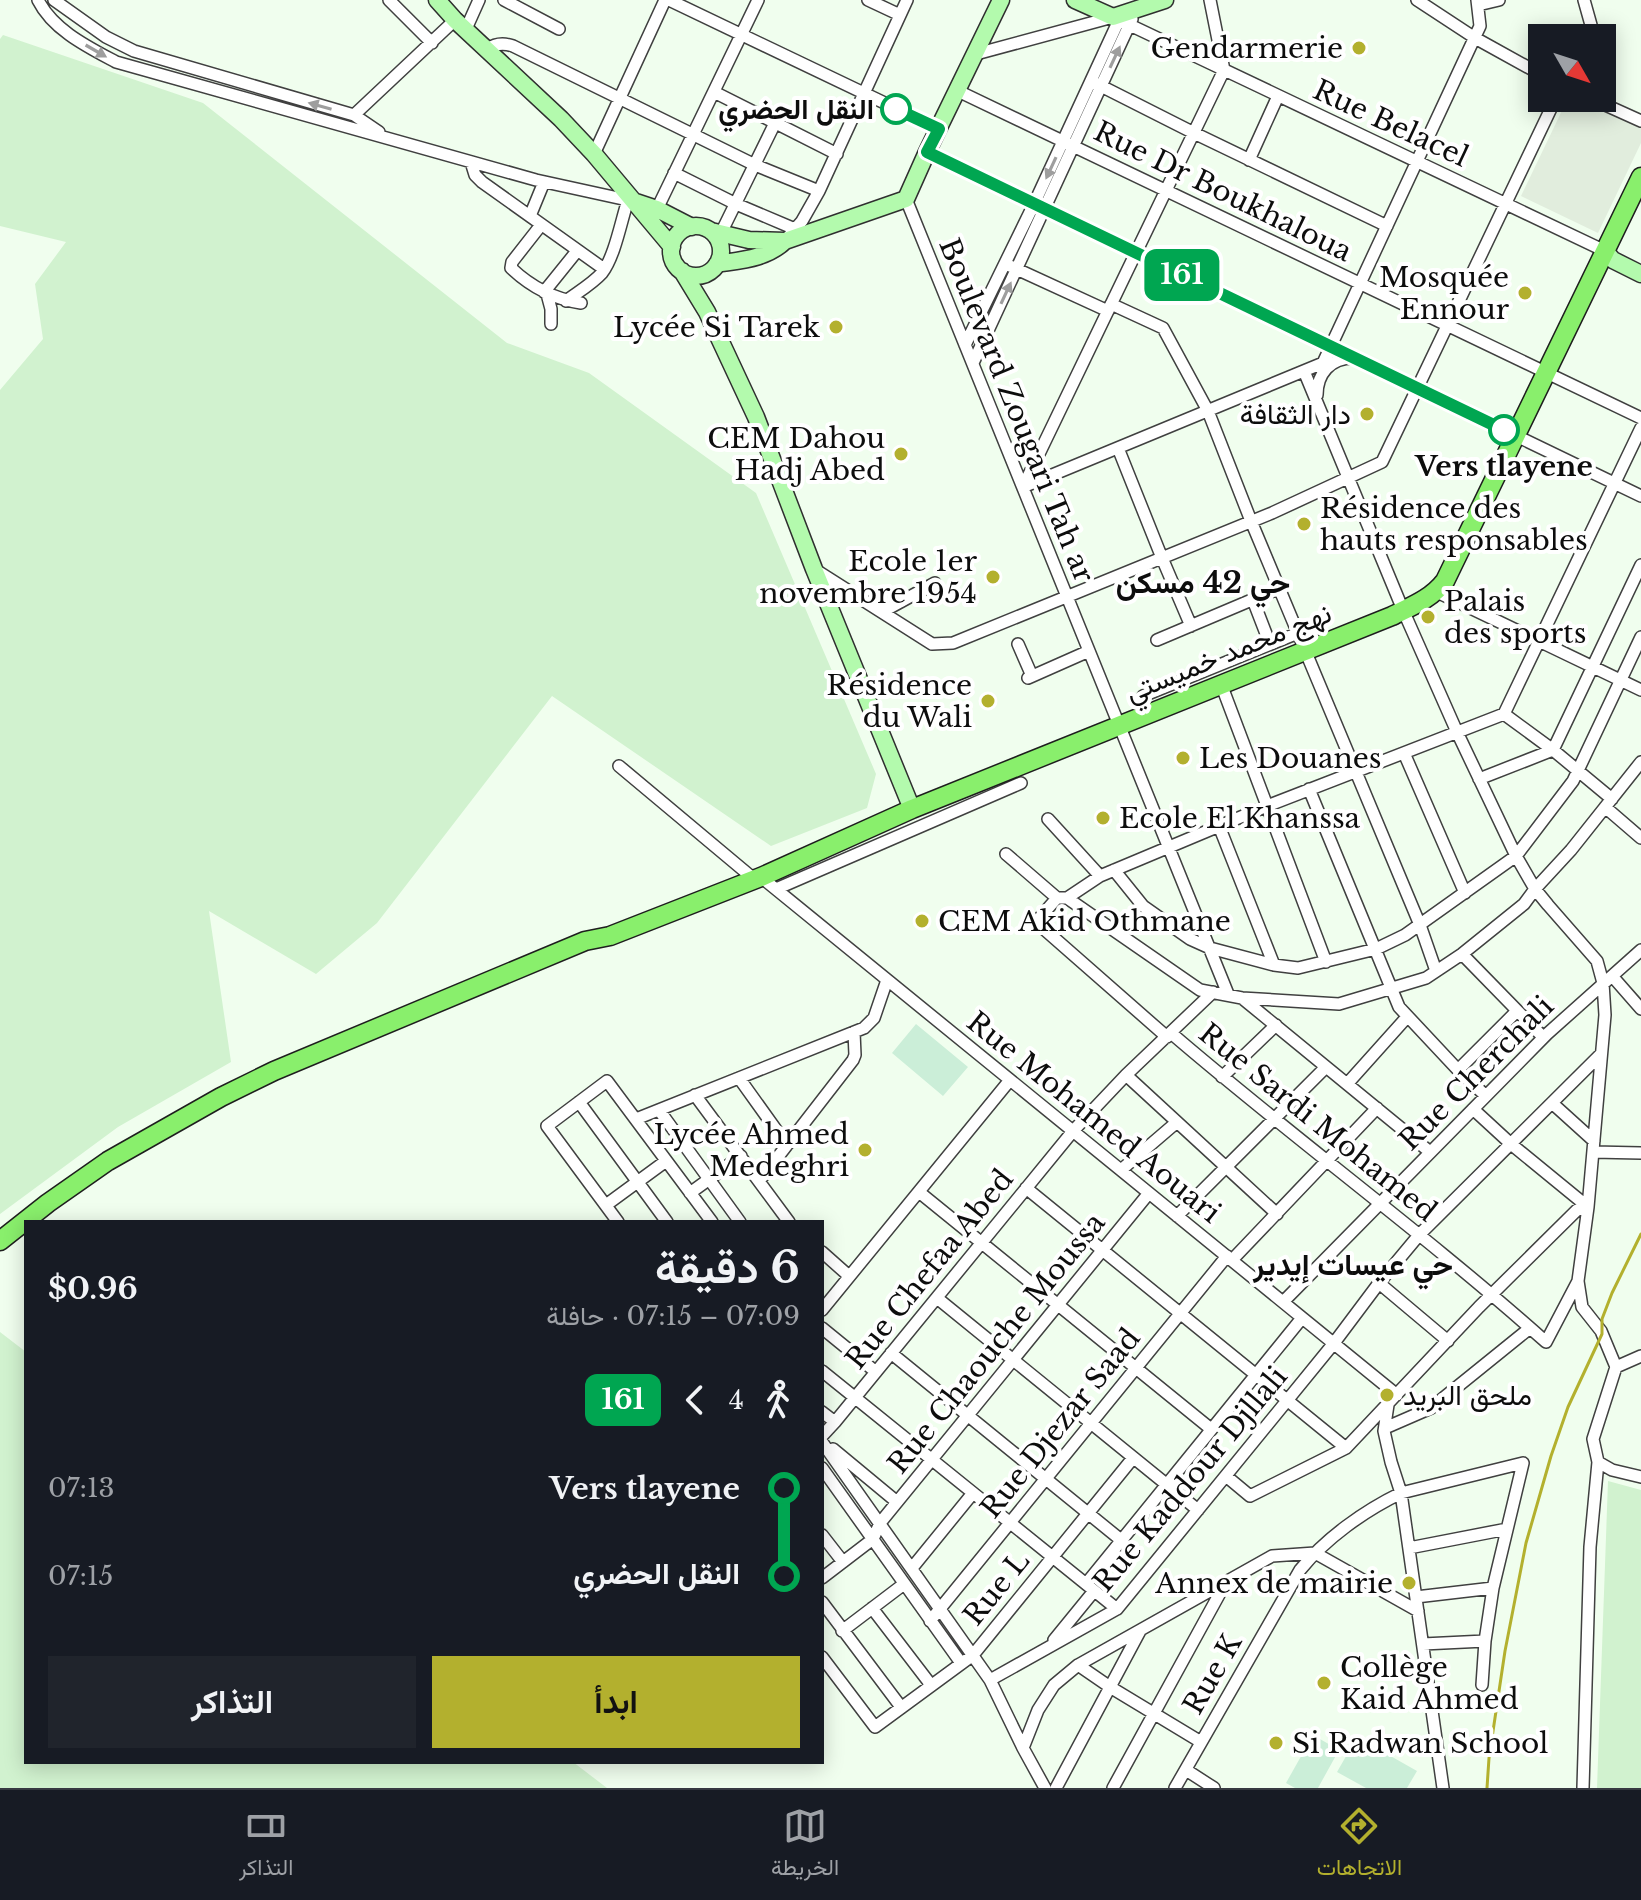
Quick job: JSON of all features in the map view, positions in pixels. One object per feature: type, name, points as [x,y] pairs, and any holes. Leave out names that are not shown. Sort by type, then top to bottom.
[{"type":"main road","points":[[1437,592],[1641,177]]},
{"type":"main road","name":"نهج محمد خميستي","points":[[610,936],[758,878],[912,809],[1305,651],[1426,600],[1437,592]]},
{"type":"main road","points":[[45,1220],[130,1161],[197,1120],[309,1067],[587,950],[610,936]]},
{"type":"main road","points":[[27,1220],[108,1161],[221,1097],[274,1071],[585,941],[610,936]]},
{"type":"main road","points":[[0,1241],[24,1222]]},
{"type":"main road","points":[[0,1251],[24,1234]]},
{"type":"street","points":[[38,0],[65,31],[116,62],[544,182],[631,200],[692,227],[770,242],[906,199],[1001,0]]},
{"type":"street","points":[[54,0],[106,37],[134,51],[354,115],[390,139]]},
{"type":"street","points":[[389,0],[432,43]]},
{"type":"street","points":[[437,0],[594,154],[672,247]]},
{"type":"street","points":[[354,115],[432,43],[460,25],[479,0]]},
{"type":"street","points":[[504,0],[559,29]]},
{"type":"street","points":[[594,154],[667,0],[939,129]]},
{"type":"street","points":[[657,209],[758,0]]},
{"type":"street","points":[[868,0],[900,15]]},
{"type":"street","points":[[717,264],[760,257],[778,248],[802,221],[837,154],[907,0]]},
{"type":"street","points":[[1075,0],[1120,21]]},
{"type":"street","points":[[976,54],[1120,21],[1136,9],[1165,0]]},
{"type":"street","points":[[1023,487],[1224,70],[1210,0]]},
{"type":"street","points":[[1417,0],[1475,38],[1528,67]]},
{"type":"street","points":[[1023,487],[1323,363],[1475,38],[1480,26],[1477,3],[1499,0]]},
{"type":"street","points":[[1584,0],[1591,24]]},
{"type":"street","points":[[973,363],[1017,269],[1040,206],[1096,84],[1120,21]]},
{"type":"street","name":"Rue Belacel","points":[[1120,21],[1605,251]]},
{"type":"street","points":[[488,49],[497,44],[508,44],[755,165],[819,191]]},
{"type":"street","points":[[1096,84],[1387,226]]},
{"type":"street","name":"Rue Dr Boukhaloua","points":[[958,91],[1641,418]]},
{"type":"street","points":[[714,92],[837,154]]},
{"type":"street","points":[[1249,160],[1278,96]]},
{"type":"street","points":[[1616,110],[1641,121]]},
{"type":"street","points":[[814,569],[932,644],[953,643],[1251,521],[1382,462],[1549,112]]},
{"type":"street","points":[[682,271],[702,275],[717,264],[721,250],[716,232],[736,204],[775,123]]},
{"type":"street","points":[[927,152],[1641,496]]},
{"type":"street","points":[[471,162],[475,175],[482,182],[604,269]]},
{"type":"street","points":[[674,173],[790,235]]},
{"type":"street","points":[[530,216],[544,182]]},
{"type":"street","name":"Boulevard Zougari Tah ar","points":[[906,199],[1228,994]]},
{"type":"street","points":[[566,301],[604,269],[631,200]]},
{"type":"street","points":[[965,345],[1005,263],[1040,206]]},
{"type":"street","points":[[541,225],[511,266],[512,270],[546,293],[581,303]]},
{"type":"street","points":[[692,227],[679,234],[672,247],[673,259],[707,312],[756,417],[912,809]]},
{"type":"street","points":[[546,293],[577,251]]},
{"type":"street","points":[[1605,251],[1617,251],[1641,263]]},
{"type":"street","points":[[1605,251],[1613,260],[1641,274]]},
{"type":"street","points":[[1005,263],[1163,328],[1208,411],[1420,925],[1436,971]]},
{"type":"street","points":[[702,275],[707,312]]},
{"type":"street","points":[[546,293],[551,324]]},
{"type":"street","points":[[1319,403],[1316,392],[1324,369],[1345,358],[1357,359]]},
{"type":"street","points":[[1304,371],[1403,610],[1516,856],[1535,889],[1597,961],[1608,980],[1640,1006]]},
{"type":"street","points":[[1062,898],[1100,876],[1267,806],[1504,714],[1641,428]]},
{"type":"street","points":[[1118,448],[1191,626]]},
{"type":"street","points":[[1479,779],[1553,750],[1641,565]]},
{"type":"street","points":[[882,612],[935,583]]},
{"type":"street","points":[[1157,640],[1280,588]]},
{"type":"street","points":[[1437,592],[1641,690]]},
{"type":"street","points":[[1253,600],[1270,644]]},
{"type":"street","points":[[1143,696],[1298,633]]},
{"type":"street","points":[[1114,870],[1143,906],[1190,939],[1210,948],[1298,968],[1376,949],[1405,935],[1516,856],[1573,781],[1641,637]]},
{"type":"street","points":[[1018,644],[1030,677],[1089,651]]},
{"type":"street","points":[[1221,684],[1326,962]]},
{"type":"street","points":[[1504,714],[1578,771],[1641,838]]},
{"type":"street","points":[[1404,753],[1465,893]]},
{"type":"street","points":[[1006,854],[1062,898],[1200,990],[1242,998],[1339,1004],[1426,978],[1462,954],[1524,904],[1641,762]]},
{"type":"street","name":"Rue Mohamed Aouari","points":[[619,766],[758,878],[776,889],[1334,1343],[1393,1400]]},
{"type":"street","points":[[776,889],[1021,783]]},
{"type":"street","points":[[1309,789],[1399,1007],[1486,1096]]},
{"type":"street","points":[[1048,819],[1100,876]]},
{"type":"street","points":[[1219,826],[1274,965]]},
{"type":"street","name":"Rue Sardi Mohamed","points":[[1062,898],[1036,922],[1169,1035],[1492,1294],[1546,1342],[1578,1281]]},
{"type":"street","name":"Rue Cherchali","points":[[1283,1302],[1543,1037],[1641,950]]},
{"type":"street","points":[[1462,954],[1543,1037]]},
{"type":"street","points":[[636,1119],[864,1028],[874,1018],[887,980]]},
{"type":"street","points":[[1583,1788],[1590,1547],[1598,1462],[1593,1439],[1616,1367],[1601,1331],[1582,1307],[1578,1281],[1588,1207],[1608,980]]},
{"type":"street","name":"Rue Chefaa Abed","points":[[824,1436],[1073,1131],[1213,992]]},
{"type":"street","points":[[1242,998],[1430,1152]]},
{"type":"street","points":[[1458,1070],[1517,1011]]},
{"type":"street","points":[[1347,1084],[1407,1017]]},
{"type":"street","points":[[1222,1077],[1276,1025]]},
{"type":"street","points":[[760,1180],[853,1060],[854,1032]]},
{"type":"street","name":"Rue Kaddour Djllali","points":[[990,1680],[1117,1609],[1419,1235],[1601,1054]]},
{"type":"street","points":[[1177,1216],[1326,1067]]},
{"type":"street","points":[[1126,1075],[1277,1214]]},
{"type":"street","points":[[739,1078],[787,1145]]},
{"type":"street","points":[[824,1307],[1010,1080]]},
{"type":"street","points":[[617,1220],[547,1126],[607,1081],[710,1220]]},
{"type":"street","points":[[695,1095],[788,1220]]},
{"type":"street","points":[[579,1102],[666,1220]]},
{"type":"street","points":[[1552,1103],[1593,1147],[1641,1153]]},
{"type":"street","name":"Rue Djezar Saad","points":[[930,1621],[1180,1313],[1229,1258],[1277,1214],[1377,1108]]},
{"type":"street","points":[[1473,1109],[1588,1207]]},
{"type":"street","points":[[659,1110],[739,1220]]},
{"type":"street","points":[[1121,1170],[1177,1122]]},
{"type":"street","points":[[690,1193],[741,1156]]},
{"type":"street","points":[[606,1205],[666,1161]]},
{"type":"street","points":[[1026,1188],[1346,1448]]},
{"type":"street","points":[[919,1192],[1211,1429]]},
{"type":"street","name":"Rue Chaouche Moussa","points":[[873,1539],[880,1523],[1149,1193]]},
{"type":"street","points":[[1226,1476],[1250,1496],[1346,1448],[1492,1294],[1577,1210],[1588,1207]]},
{"type":"street","points":[[824,1254],[849,1276]]},
{"type":"street","points":[[1379,1283],[1448,1341]]},
{"type":"street","points":[[937,1298],[1198,1510]]},
{"type":"street","points":[[1047,1649],[1121,1540],[1302,1318]]},
{"type":"street","points":[[1385,1428],[1431,1408],[1530,1328]]},
{"type":"street","points":[[824,1330],[876,1372]]},
{"type":"street","points":[[891,1353],[1121,1540]]},
{"type":"street","points":[[1616,1367],[1641,1356]]},
{"type":"street","points":[[824,1373],[1117,1609]]},
{"type":"street","points":[[1393,1400],[1385,1428],[1401,1493],[1443,1788]]},
{"type":"street","points":[[824,1414],[835,1422]]},
{"type":"street","points":[[824,1441],[897,1502]]},
{"type":"street","points":[[824,1442],[990,1680],[1045,1788]]},
{"type":"street","name":"Rue L","points":[[824,1660],[875,1727],[973,1655],[1133,1458]]},
{"type":"street","points":[[1598,1462],[1612,1470],[1641,1477]]},
{"type":"street","name":"Rue K","points":[[1175,1788],[1300,1570],[1337,1534],[1383,1501],[1401,1493],[1523,1463],[1507,1529]]},
{"type":"street","points":[[824,1471],[961,1663]]},
{"type":"street","points":[[842,1631],[902,1581],[973,1493]]},
{"type":"street","points":[[1409,1548],[1507,1529],[1493,1588],[1482,1685]]},
{"type":"street","points":[[824,1538],[843,1562]]},
{"type":"street","points":[[824,1576],[873,1539]]},
{"type":"street","points":[[1023,1748],[1038,1710],[1054,1685],[1078,1665],[1272,1556],[1315,1553],[1418,1611]]},
{"type":"street","points":[[1113,1788],[1227,1582]]},
{"type":"street","points":[[1416,1597],[1493,1588]]},
{"type":"street","points":[[824,1605],[901,1707]]},
{"type":"street","points":[[872,1608],[931,1685]]},
{"type":"street","points":[[1056,1788],[1140,1630]]},
{"type":"street","points":[[1423,1644],[1485,1641]]},
{"type":"street","points":[[1078,1665],[1201,1742]]},
{"type":"street","points":[[1186,1770],[1214,1788]]},
{"type":"green space","points":[[3,35],[203,103],[507,343],[589,373],[756,493],[876,774],[867,808],[771,846],[552,696],[377,923],[316,974],[209,911],[231,1062],[118,1127],[0,1214],[0,390],[43,339],[35,284],[66,242],[0,226],[0,39]]},
{"type":"green space","points":[[916,1024],[968,1067],[943,1096],[892,1053]]},
{"type":"green space","points":[[0,1332],[24,1350],[24,1764],[576,1764],[607,1788],[0,1788]]},
{"type":"green space","points":[[1608,1481],[1641,1490],[1641,1788],[1597,1788]]},
{"type":"green space","points":[[1313,1735],[1339,1750],[1318,1788],[1295,1788],[1286,1783]]},
{"type":"green space","points":[[1357,1737],[1417,1771],[1407,1788],[1366,1788],[1337,1772]]},
{"type":"shaded area","points":[[1561,112],[1609,112],[1641,127],[1641,143],[1598,233],[1521,196]]},
{"type":"railway","points":[[1487,1788],[1505,1651],[1526,1543],[1568,1407],[1602,1334],[1602,1319],[1612,1293],[1641,1234]]},
{"type":"bus line","name":"161","points":[[896,109],[939,129],[927,152],[1504,430]]},
{"type":"place","name":"Gendarmerie","points":[[1359,48]]},
{"type":"place","name":"النقل الحضري","points":[[896,109]]},
{"type":"place","name":"Mosquée Ennour","points":[[1525,293]]},
{"type":"place","name":"Lycée Si Tarek","points":[[836,327]]},
{"type":"place","name":"دار الثقافة","points":[[1367,414]]},
{"type":"place","name":"Vers tlayene","points":[[1504,430]]},
{"type":"place","name":"CEM Dahou Hadj Abed","points":[[901,454]]},
{"type":"place","name":"Résidence des hauts responsables","points":[[1304,524]]},
{"type":"place","name":"Ecole 1er novembre 1954","points":[[993,577]]},
{"type":"place","name":"Palais des sports","points":[[1428,617]]},
{"type":"place","name":"Résidence du Wali","points":[[988,701]]},
{"type":"place","name":"Les Douanes","points":[[1183,758]]},
{"type":"place","name":"Ecole El Khanssa","points":[[1103,818]]},
{"type":"place","name":"CEM Akid Othmane","points":[[922,921]]},
{"type":"place","name":"Lycée Ahmed Medeghri","points":[[865,1150]]},
{"type":"place","name":"ملحق البريد","points":[[1387,1395]]},
{"type":"place","name":"Annex de mairie","points":[[1409,1583]]},
{"type":"place","name":"Collège Kaid Ahmed","points":[[1324,1683]]},
{"type":"place","name":"Si Radwan School","points":[[1276,1743]]},
{"type":"district","name":"حي 42 مسكن","points":[[1203,583]]},
{"type":"district","name":"حي عيسات إيدير","points":[[1353,1265]]}]
